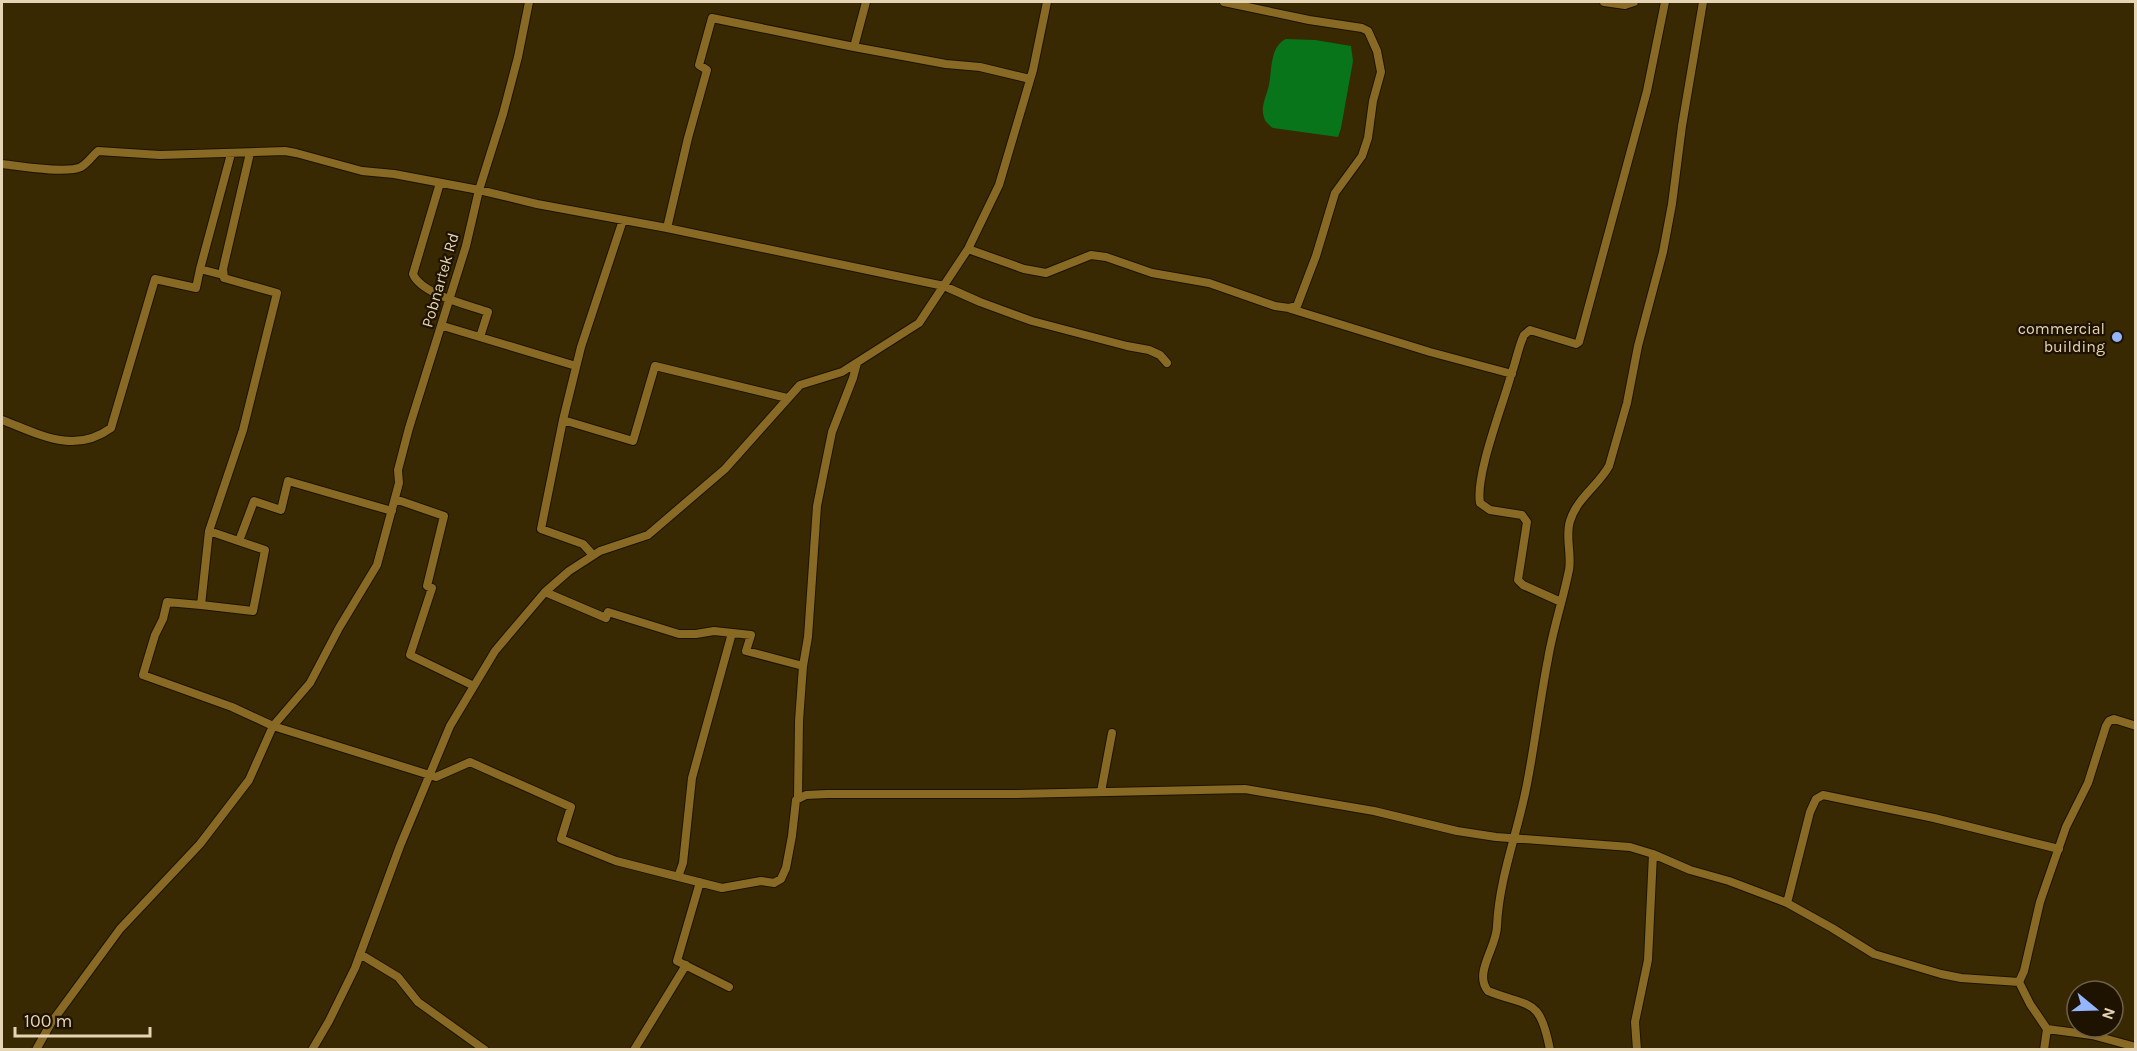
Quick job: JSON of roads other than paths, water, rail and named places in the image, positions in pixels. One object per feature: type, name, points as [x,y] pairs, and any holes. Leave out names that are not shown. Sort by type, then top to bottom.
[{"type":"street","name":"Pobnartek Rd","points":[[36,1050],[51,1023],[120,929],[200,844],[249,780],[273,726],[310,683],[339,628],[377,565],[399,483],[398,470],[409,428],[443,326],[466,246],[479,190],[518,57],[529,2]]},
{"type":"street","points":[[854,47],[866,2]]},
{"type":"street","points":[[312,1050],[355,968],[428,773],[450,726],[495,651],[545,592],[569,571],[600,551],[648,535],[725,469],[800,385],[842,372],[919,323],[968,249],[999,185],[1030,80],[1047,2]]},
{"type":"street","points":[[1224,2],[1309,20],[1362,28],[1370,34],[1380,67],[1368,138],[1362,156],[1335,193],[1301,298],[1297,306],[1289,308]]},
{"type":"street","points":[[1604,2],[1625,5],[1634,2]]},
{"type":"street","points":[[1561,602],[1522,585],[1518,580],[1527,522],[1522,515],[1490,510],[1480,503],[1478,495],[1492,435],[1523,337],[1530,330],[1576,344],[1579,342],[1647,91],[1665,2]]},
{"type":"street","points":[[1550,1050],[1538,1011],[1529,1004],[1488,991],[1483,981],[1497,934],[1502,882],[1515,839],[1527,784],[1548,656],[1570,567],[1568,528],[1570,518],[1577,504],[1604,475],[1609,466],[1627,403],[1638,346],[1663,252],[1703,2]]},
{"type":"street","points":[[667,228],[688,138],[708,70],[699,65],[712,18],[946,64],[980,67],[1030,80]]},
{"type":"street","points":[[2,164],[76,169],[85,165],[98,151],[160,155],[296,153],[362,171],[394,174],[479,190],[537,204],[667,228],[944,286],[1032,321],[1149,350],[1160,355],[1167,363]]},
{"type":"street","points":[[223,275],[250,153]]},
{"type":"street","points":[[2,420],[49,438],[76,442],[99,437],[111,428],[155,279],[196,288],[231,154]]},
{"type":"street","points":[[440,183],[413,274],[422,285],[451,299],[488,312],[480,337]]},
{"type":"street","points":[[593,555],[583,544],[541,529],[576,366],[623,220]]},
{"type":"street","points":[[968,249],[1024,269],[1046,273],[1090,255],[1106,257],[1152,273],[1209,283],[1250,298],[1512,374]]},
{"type":"street","points":[[200,269],[223,275],[224,278],[238,283],[277,292],[243,430],[209,531],[201,605]]},
{"type":"street","points":[[443,326],[576,366]]},
{"type":"street","points":[[209,531],[266,550],[253,611],[166,602],[163,619],[155,635],[143,675],[232,706],[273,726],[436,777],[470,762],[572,807],[561,839],[616,861],[722,888],[761,881],[778,882],[782,879],[787,863],[795,802],[798,798],[799,721],[803,666],[808,637],[817,506],[832,432],[854,378],[857,363]]},
{"type":"street","points":[[563,420],[633,441],[655,366],[788,398]]},
{"type":"street","points":[[239,541],[254,501],[281,510],[288,481],[392,511]]},
{"type":"street","points":[[395,499],[444,516],[427,586],[432,588],[410,655],[474,686]]},
{"type":"street","points":[[545,592],[606,618],[608,612],[680,634],[714,631],[751,636],[746,651],[803,666]]},
{"type":"street","points":[[678,877],[683,863],[692,777],[732,633]]},
{"type":"street","points":[[2019,982],[2024,971],[2040,902],[2072,812],[2088,783],[2109,721],[2114,719],[2136,726]]},
{"type":"street","points":[[1101,792],[1112,733]]},
{"type":"street","points":[[798,798],[827,794],[1245,789],[1374,811],[1457,831],[1515,839],[1618,845],[1653,854],[1690,870],[1729,880],[1787,903],[1874,954],[1951,976],[2019,982]]},
{"type":"street","points":[[1787,903],[1810,812],[1816,799],[1823,795],[1934,818],[2059,849]]},
{"type":"street","points":[[1637,1050],[1635,1022],[1647,960],[1653,854]]},
{"type":"street","points":[[700,882],[677,961],[729,987]]},
{"type":"street","points":[[360,954],[398,977],[418,1002],[485,1050]]},
{"type":"street","points":[[634,1050],[686,965]]},
{"type":"street","points":[[2019,982],[2030,1004],[2047,1029],[2044,1050]]},
{"type":"street","points":[[2047,1029],[2092,1035],[2136,1047]]},
{"type":"place","name":"commercial building","points":[[2117,337]]}]
